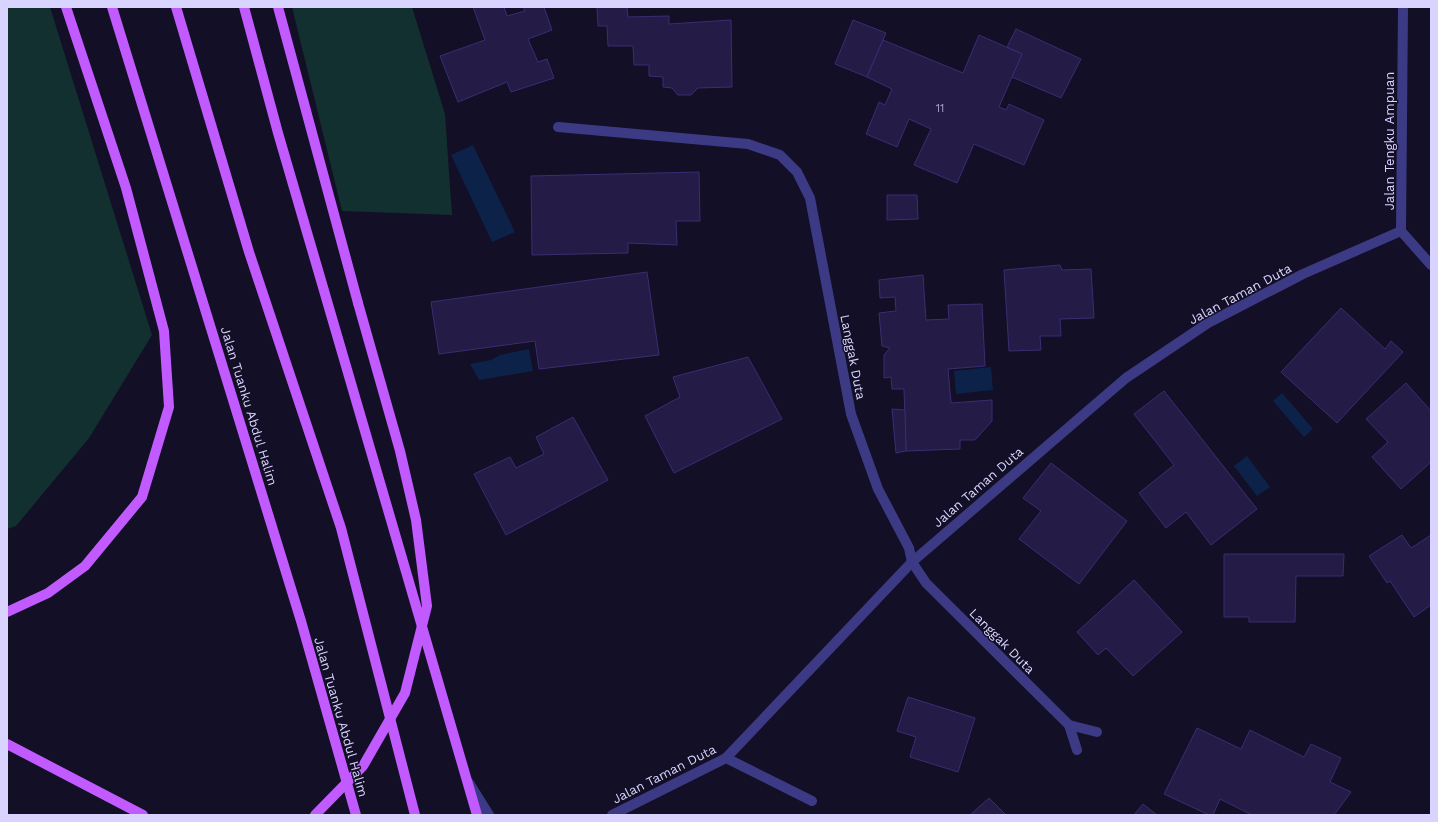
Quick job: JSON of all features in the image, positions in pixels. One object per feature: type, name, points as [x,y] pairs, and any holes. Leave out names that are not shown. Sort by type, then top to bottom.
[{"type":"main road","points":[[7,612],[48,593],[85,566],[142,497],[169,407],[164,331],[126,188],[66,7]]},
{"type":"main road","name":"Jalan Tuanku Abdul Halim","points":[[112,7],[301,621],[356,815]]},
{"type":"main road","points":[[176,7],[249,252],[340,528],[415,815]]},
{"type":"main road","points":[[244,7],[278,133],[467,779],[476,815]]},
{"type":"main road","points":[[278,7],[400,451],[414,512],[427,606],[405,693],[364,766],[315,815]]},
{"type":"main road","points":[[7,744],[143,815]]},
{"type":"street","name":"Jalan Tengku Ampuan","points":[[1401,231],[1403,7]]},
{"type":"street","name":"Langgak Duta","points":[[558,127],[748,144],[780,155],[797,172],[810,198],[851,414],[878,489],[908,548],[912,562],[926,583],[1069,725]]},
{"type":"street","points":[[1401,231],[1431,265]]},
{"type":"street","name":"Jalan Taman Duta","points":[[612,815],[726,758],[912,562],[1126,378],[1208,323],[1303,274],[1401,231]]},
{"type":"street","points":[[1069,725],[1097,732]]},
{"type":"street","points":[[1069,725],[1077,750]]},
{"type":"street","points":[[726,758],[812,801]]},
{"type":"street","points":[[467,779],[489,815]]},
{"type":"green space","points":[[7,7],[50,7],[152,335],[89,438],[16,526],[7,529]]},
{"type":"green space","points":[[292,7],[412,7],[445,114],[452,215],[342,211]]},
{"type":"water","points":[[473,145],[515,232],[492,242],[451,155]]},
{"type":"water","points":[[529,349],[533,371],[479,380],[470,364],[491,360],[500,355]]},
{"type":"water","points":[[991,367],[993,390],[956,394],[954,371]]},
{"type":"water","points":[[1282,393],[1313,429],[1304,437],[1273,401]]},
{"type":"water","points":[[1247,456],[1270,487],[1257,496],[1234,466]]},
{"type":"building","points":[[473,7],[504,7],[507,16],[525,11],[523,7],[544,7],[552,30],[528,39],[538,62],[547,59],[554,78],[511,92],[507,82],[458,102],[440,56],[485,40]]},
{"type":"building","points":[[597,7],[627,7],[628,17],[669,16],[669,24],[731,20],[732,87],[698,88],[691,95],[678,95],[672,88],[663,87],[663,77],[649,76],[649,65],[634,65],[633,46],[608,46],[607,26],[598,26]]},
{"type":"building","points":[[853,20],[886,33],[867,77],[835,64]]},
{"type":"building","points":[[1016,29],[1081,59],[1061,98],[1012,77],[1022,54],[1007,47]]},
{"type":"building","points":[[979,35],[1022,54],[999,107],[1006,110],[1009,104],[1044,120],[1024,165],[974,144],[957,183],[914,165],[931,129],[909,119],[897,147],[866,134],[879,102],[885,105],[892,89],[867,77],[883,40],[963,73]]},
{"type":"building","points":[[699,172],[700,221],[676,221],[677,245],[628,243],[628,253],[532,255],[531,176]]},
{"type":"building","points":[[887,195],[917,195],[918,219],[887,220]]},
{"type":"building","points":[[1060,265],[1062,270],[1091,269],[1094,318],[1060,319],[1061,336],[1040,336],[1041,350],[1009,351],[1004,270]]},
{"type":"building","points":[[647,272],[659,355],[539,369],[535,341],[439,354],[431,302]]},
{"type":"building","points":[[923,275],[926,320],[949,319],[948,305],[982,304],[985,366],[948,369],[951,403],[992,400],[992,421],[975,440],[960,440],[960,449],[906,451],[904,389],[892,389],[891,377],[884,378],[884,355],[890,348],[882,346],[879,313],[896,311],[895,297],[880,298],[879,280]]},
{"type":"building","points":[[1341,308],[1385,349],[1391,341],[1403,352],[1337,423],[1281,372]]},
{"type":"building","points":[[748,357],[782,419],[674,473],[645,416],[680,397],[673,377]]},
{"type":"building","points":[[1406,383],[1431,411],[1431,462],[1401,489],[1372,457],[1388,442],[1366,419]]},
{"type":"building","points":[[1164,391],[1257,509],[1211,545],[1186,512],[1166,528],[1139,493],[1174,465],[1134,414]]},
{"type":"building","points":[[892,409],[905,410],[906,451],[896,453]]},
{"type":"building","points":[[573,417],[608,480],[506,535],[474,474],[510,457],[516,468],[544,454],[536,437]]},
{"type":"building","points":[[1051,463],[1127,521],[1079,584],[1019,539],[1041,511],[1023,498]]},
{"type":"building","points":[[1402,535],[1411,548],[1431,535],[1431,605],[1414,617],[1390,581],[1387,583],[1369,556]]},
{"type":"building","points":[[1224,554],[1344,554],[1343,576],[1296,576],[1295,622],[1249,622],[1249,617],[1224,617]]},
{"type":"building","points":[[1134,580],[1182,632],[1133,676],[1106,648],[1098,655],[1077,632]]},
{"type":"building","points":[[908,697],[975,718],[958,772],[910,757],[916,737],[897,731]]},
{"type":"building","points":[[1197,728],[1241,749],[1250,730],[1304,757],[1311,744],[1341,758],[1330,782],[1351,792],[1334,815],[1252,815],[1220,799],[1213,815],[1209,815],[1164,794]]},
{"type":"building","points":[[989,798],[1006,815],[970,815]]},
{"type":"building","points":[[1143,804],[1157,815],[1134,815]]}]
